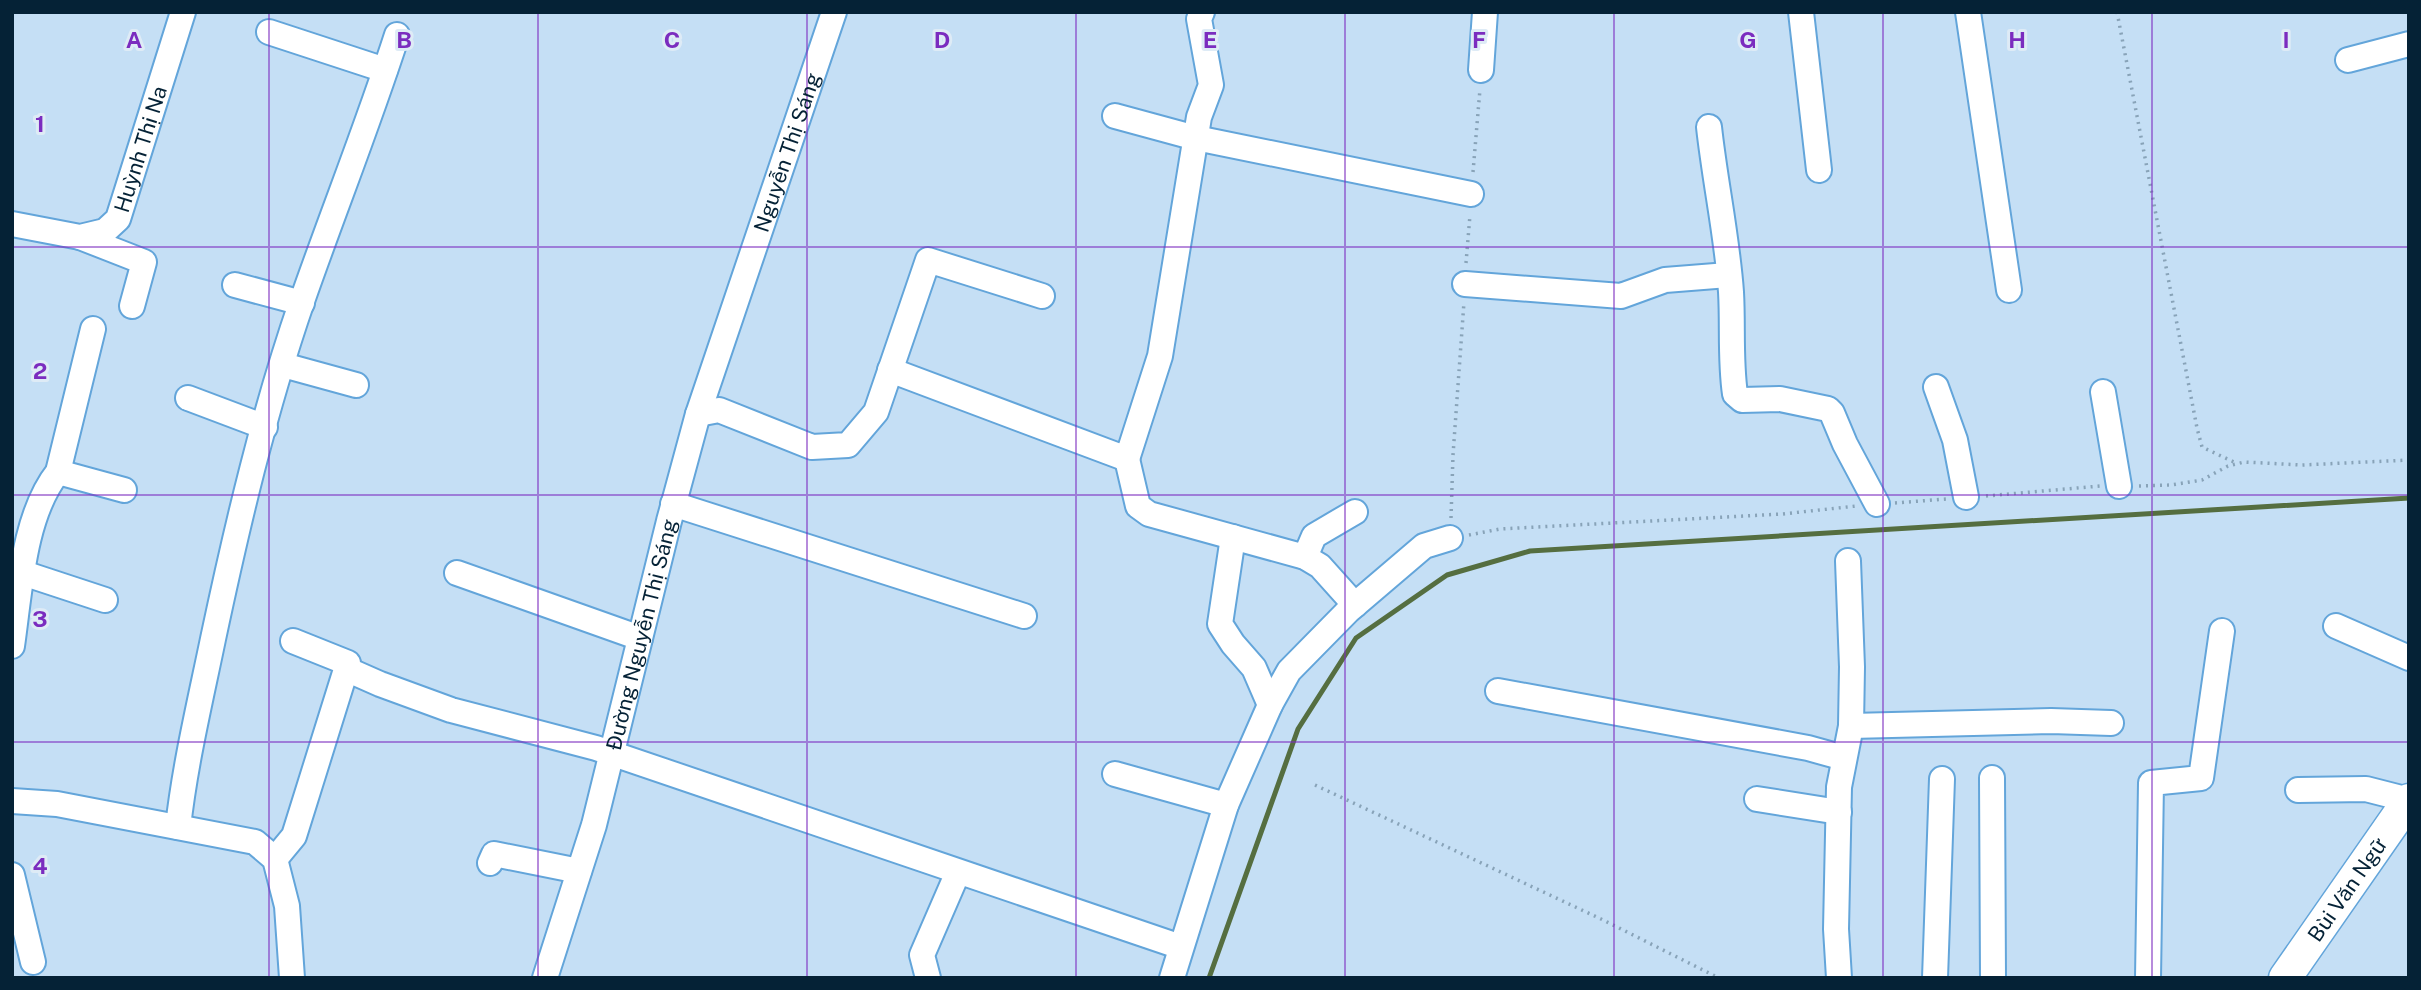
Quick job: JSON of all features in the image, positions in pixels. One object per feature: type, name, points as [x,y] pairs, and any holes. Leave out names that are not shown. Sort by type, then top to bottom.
[{"type":"main road","name":"Bùi Văn Ngữ","points":[[2286,978],[2409,800]]},
{"type":"street","name":"Huỳnh Thị Na","points":[[80,237],[105,231],[118,219],[183,12]]},
{"type":"street","name":"Nguyễn Thị Sáng","points":[[739,293],[834,12]]},
{"type":"street","points":[[1202,12],[1199,19],[1211,85],[1199,117],[1160,356],[1127,459],[1138,506],[1149,514],[1305,557],[1320,566],[1355,604]]},
{"type":"street","points":[[1481,70],[1485,12]]},
{"type":"street","points":[[1801,12],[1819,170]]},
{"type":"street","points":[[1968,12],[2009,290]]},
{"type":"street","points":[[270,32],[386,70]]},
{"type":"street","points":[[178,827],[184,778],[233,541],[302,303],[397,35]]},
{"type":"street","points":[[2348,60],[2409,44]]},
{"type":"street","points":[[1115,116],[1196,138],[1471,194]]},
{"type":"street","points":[[1709,127],[1725,224],[1735,394],[1742,400],[1780,399],[1832,413],[1877,504]]},
{"type":"street","points":[[12,224],[80,237],[144,262],[132,306]]},
{"type":"street","points":[[698,414],[719,411],[812,447],[848,445],[876,412],[928,260],[1042,296]]},
{"type":"street","points":[[1465,284],[1621,296],[1665,281],[1728,275]]},
{"type":"street","points":[[235,285],[302,303]]},
{"type":"street","name":"Đường Nguyễn Thị Sáng","points":[[549,976],[594,825],[698,414],[739,293]]},
{"type":"street","points":[[12,646],[35,515],[47,486],[58,472],[93,330]]},
{"type":"street","points":[[283,365],[356,385]]},
{"type":"street","points":[[890,370],[1127,459]]},
{"type":"street","points":[[1936,387],[1955,440],[1966,497]]},
{"type":"street","points":[[2104,392],[2119,486]]},
{"type":"street","points":[[188,398],[265,427]]},
{"type":"street","points":[[58,472],[124,490]]},
{"type":"street","points":[[674,504],[1024,616]]},
{"type":"street","points":[[1305,557],[1314,536],[1355,512]]},
{"type":"street","points":[[1233,537],[1220,624],[1254,668],[1270,705]]},
{"type":"street","points":[[1172,978],[1226,806],[1270,705],[1289,671],[1355,604],[1424,546],[1450,538]]},
{"type":"street","points":[[1839,978],[1836,929],[1839,787],[1851,726],[1848,561]]},
{"type":"street","points":[[23,573],[105,600]]},
{"type":"street","points":[[457,573],[640,638]]},
{"type":"street","points":[[2336,626],[2409,658]]},
{"type":"street","points":[[2148,978],[2151,783],[2201,778],[2222,631]]},
{"type":"street","points":[[275,859],[294,836],[348,663],[293,641]]},
{"type":"street","points":[[346,669],[451,710],[611,753],[1181,947]]},
{"type":"street","points":[[1498,691],[1808,748],[1844,758]]},
{"type":"street","points":[[1851,726],[2051,721],[2111,723]]},
{"type":"street","points":[[1115,774],[1226,806]]},
{"type":"street","points":[[1992,778],[1993,978]]},
{"type":"street","points":[[1935,978],[1942,779]]},
{"type":"street","points":[[2298,790],[2366,789],[2409,800]]},
{"type":"street","points":[[1757,799],[1839,811]]},
{"type":"street","points":[[12,801],[57,803],[255,842],[275,859],[287,906],[292,978]]},
{"type":"street","points":[[490,863],[494,854],[579,871]]},
{"type":"street","points":[[928,978],[922,955],[957,872]]},
{"type":"street","points":[[12,875],[33,962]]},
{"type":"path","points":[[2116,12],[2202,447],[2236,463]]},
{"type":"path","points":[[1450,538],[1500,529],[1782,514],[2088,486],[2171,485],[2202,480],[2244,461],[2302,465],[2409,460]]},
{"type":"path","points":[[1315,785],[1527,883],[1719,978]]},
{"type":"waterway","points":[[1209,978],[1298,729],[1356,638],[1447,575],[1530,551],[2409,498]]}]
